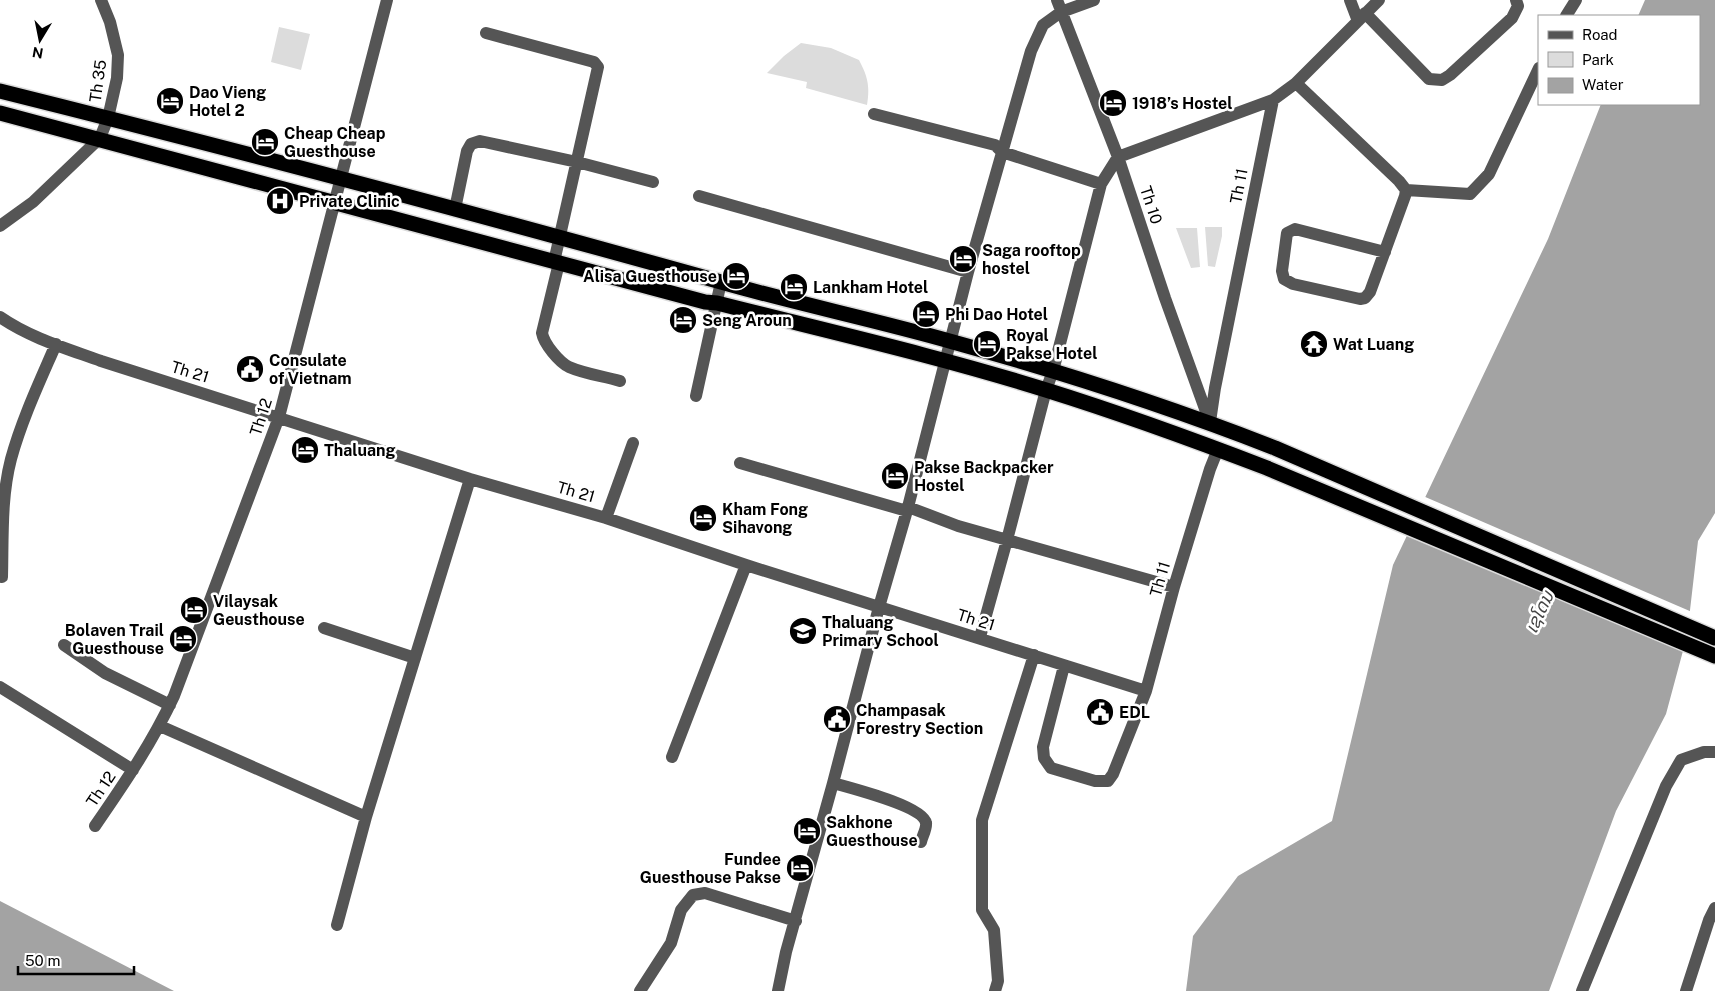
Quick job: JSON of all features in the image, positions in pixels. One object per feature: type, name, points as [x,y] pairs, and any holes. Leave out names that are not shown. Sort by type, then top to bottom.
[{"type":"highway","points":[[0,91],[342,179],[721,282],[952,341],[1053,371],[1210,422],[1310,462],[1715,638]]},
{"type":"highway","points":[[0,112],[705,302],[717,303],[945,361],[1046,390],[1218,449],[1715,656]]},
{"type":"street","name":"Th 35","points":[[100,138],[108,118],[117,78],[118,55],[110,22],[101,0]]},
{"type":"street","name":"Th 12","points":[[95,826],[133,770],[160,726],[170,705],[279,417],[387,0]]},
{"type":"street","points":[[778,991],[786,952],[796,921],[879,607],[908,509],[968,272],[1031,51],[1043,25],[1059,6],[1094,0]]},
{"type":"street","points":[[1350,0],[1361,17],[1429,79],[1442,80],[1450,75],[1512,18],[1518,6],[1516,0]]},
{"type":"street","points":[[980,637],[1008,540],[1101,184],[1118,157],[1273,100],[1296,83],[1379,0]]},
{"type":"street","points":[[1567,15],[1576,0]]},
{"type":"street","name":"Th 10","points":[[1059,6],[1118,157],[1165,298],[1210,422]]},
{"type":"street","points":[[486,34],[594,62],[598,67],[560,238],[542,333],[546,345],[568,366],[620,381]]},
{"type":"street","points":[[1406,190],[1470,194],[1488,174],[1538,70]]},
{"type":"street","points":[[1296,83],[1399,181],[1406,190],[1405,196],[1385,252],[1370,292],[1365,298],[1360,299],[1293,284],[1284,279],[1282,271],[1287,233],[1290,231],[1295,230],[1385,252]]},
{"type":"street","name":"Th 11","points":[[1210,422],[1215,388],[1273,100]]},
{"type":"street","points":[[874,114],[995,144],[1002,152],[1101,184]]},
{"type":"street","points":[[0,226],[33,202],[100,138]]},
{"type":"street","points":[[455,209],[468,151],[471,144],[480,141],[577,162],[653,182]]},
{"type":"street","points":[[699,196],[968,272]]},
{"type":"street","points":[[696,396],[721,282]]},
{"type":"street","name":"Th 21","points":[[0,317],[10,324],[101,361],[470,479],[606,518],[746,565],[980,637],[1064,666],[1146,691]]},
{"type":"street","points":[[2,577],[3,511],[11,459],[32,401],[56,344]]},
{"type":"street","points":[[606,518],[633,444]]},
{"type":"street","name":"Th 11","points":[[1064,666],[1043,747],[1044,758],[1051,768],[1095,781],[1108,780],[1113,774],[1146,691],[1174,587],[1210,469],[1218,449]]},
{"type":"street","points":[[740,463],[908,509],[958,526],[1174,587]]},
{"type":"street","points":[[337,925],[366,817],[470,479]]},
{"type":"street","points":[[672,757],[746,565]]},
{"type":"street","points":[[324,628],[415,658]]},
{"type":"street","points":[[64,645],[105,673],[170,705]]},
{"type":"street","points":[[995,991],[998,981],[994,955],[994,930],[982,910],[982,820],[1034,656]]},
{"type":"street","name":"Th 12","points":[[0,687],[133,770]]},
{"type":"street","points":[[160,726],[366,817]]},
{"type":"street","points":[[1582,991],[1666,786],[1681,760],[1704,752],[1715,752]]},
{"type":"street","points":[[833,783],[912,809],[926,824],[921,842]]},
{"type":"street","points":[[640,991],[671,943],[681,910],[693,895],[705,893],[796,921]]},
{"type":"street","points":[[1686,991],[1709,920],[1715,908]]},
{"type":"green space","points":[[279,27],[310,34],[301,70],[271,62]]},
{"type":"green space","points":[[801,43],[831,48],[859,60],[868,82],[867,105],[806,88],[807,82],[767,73]]},
{"type":"green space","points":[[1205,227],[1222,227],[1222,236],[1215,267],[1208,266]]},
{"type":"green space","points":[[1176,228],[1197,228],[1200,267],[1191,268]]},
{"type":"water","name":"ເຊໂດນ","points":[[1645,0],[1715,0],[1715,513],[1698,541],[1687,636],[1666,714],[1616,811],[1549,991],[1186,991],[1193,936],[1238,876],[1332,821],[1393,565],[1548,239],[1601,105],[1700,105],[1700,15],[1638,15]]},
{"type":"water","points":[[0,901],[174,991],[0,991]]},
{"type":"pier","points":[[1423,496],[1692,612],[1686,649],[1407,529]]},
{"type":"place","name":"Dao Vieng Hotel 2","points":[[170,101]]},
{"type":"place","name":"1918’s Hostel","points":[[1113,103]]},
{"type":"place","name":"Cheap Cheap Guesthouse","points":[[265,142]]},
{"type":"place","name":"Private Clinic","points":[[280,201]]},
{"type":"place","name":"Saga rooftop hostel","points":[[963,259]]},
{"type":"place","name":"Alisa Guesthouse","points":[[736,276]]},
{"type":"place","name":"Lankham Hotel","points":[[794,287]]},
{"type":"place","name":"Phi Dao Hotel","points":[[926,314]]},
{"type":"place","name":"Seng Aroun","points":[[683,320]]},
{"type":"place","name":"Royal Pakse Hotel","points":[[987,344]]},
{"type":"place","name":"Wat Luang","points":[[1314,344]]},
{"type":"place","name":"Consulate of Vietnam","points":[[250,369]]},
{"type":"place","name":"Thaluang","points":[[305,450]]},
{"type":"place","name":"Pakse Backpacker Hostel","points":[[895,476]]},
{"type":"place","name":"Kham Fong Sihavong","points":[[703,518]]},
{"type":"place","name":"Vilaysak Geusthouse","points":[[194,610]]},
{"type":"place","name":"Thaluang Primary School","points":[[803,631]]},
{"type":"place","name":"Bolaven Trail Guesthouse","points":[[183,639]]},
{"type":"place","name":"EDL","points":[[1100,712]]},
{"type":"place","name":"Champasak Forestry Section","points":[[837,719]]},
{"type":"place","name":"Sakhone Guesthouse","points":[[807,831]]},
{"type":"place","name":"Fundee Guesthouse Pakse","points":[[800,868]]}]
